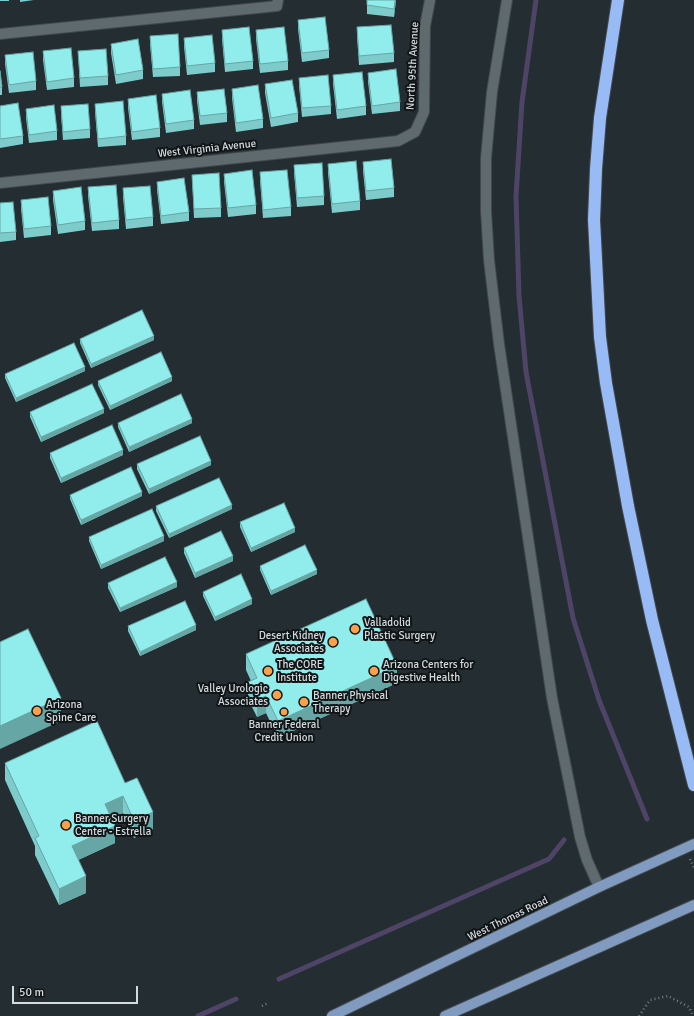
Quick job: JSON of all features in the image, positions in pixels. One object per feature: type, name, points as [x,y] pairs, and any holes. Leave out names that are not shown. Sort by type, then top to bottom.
[{"type":"highway","points":[[618,0],[600,118],[596,169],[594,220],[600,337],[610,405],[631,521],[652,620],[694,785]]},
{"type":"main road","name":"West Thomas Road","points":[[332,1016],[694,844]]},
{"type":"main road","points":[[445,1016],[694,905]]},
{"type":"street","name":"North 95th Avenue","points":[[415,132],[424,112],[425,26],[430,0]]},
{"type":"street","points":[[507,0],[492,92],[486,158],[486,212],[489,260],[500,352],[551,691],[580,838],[587,860],[599,888]]},
{"type":"street","points":[[0,34],[277,3]]},
{"type":"street","name":"West Virginia Avenue","points":[[0,184],[398,141],[415,132]]},
{"type":"path","points":[[639,1016],[650,1000],[668,996],[689,1007],[694,1016]]},
{"type":"path","points":[[262,1006],[268,1003]]},
{"type":"building","points":[[367,0],[395,0],[394,9],[367,5]]},
{"type":"building","points":[[325,17],[329,50],[302,53],[298,20]]},
{"type":"building","points":[[391,25],[394,53],[359,56],[357,27]]},
{"type":"building","points":[[249,27],[253,61],[225,64],[222,30]]},
{"type":"building","points":[[284,27],[288,61],[260,64],[256,30]]},
{"type":"building","points":[[178,34],[180,67],[153,69],[150,36]]},
{"type":"building","points":[[212,35],[215,63],[187,66],[184,38]]},
{"type":"building","points":[[138,39],[143,70],[116,75],[111,44]]},
{"type":"building","points":[[71,48],[74,78],[47,82],[43,51]]},
{"type":"building","points":[[106,49],[108,76],[80,78],[78,51]]},
{"type":"building","points":[[33,52],[36,81],[9,85],[5,55]]},
{"type":"building","points":[[396,69],[400,102],[372,106],[368,73]]},
{"type":"building","points":[[0,71],[2,87],[0,87]]},
{"type":"building","points":[[362,72],[366,106],[337,110],[333,75]]},
{"type":"building","points":[[328,75],[331,106],[302,108],[299,78]]},
{"type":"building","points":[[292,80],[298,113],[271,118],[265,84]]},
{"type":"building","points":[[258,85],[263,119],[236,123],[232,89]]},
{"type":"building","points":[[224,89],[227,113],[200,116],[197,92]]},
{"type":"building","points":[[190,90],[194,120],[166,124],[162,94]]},
{"type":"building","points":[[156,95],[160,128],[132,132],[128,99]]},
{"type":"building","points":[[123,101],[126,136],[98,139],[95,104]]},
{"type":"building","points":[[18,103],[23,136],[0,139],[0,106]]},
{"type":"building","points":[[88,104],[90,129],[63,132],[61,106]]},
{"type":"building","points":[[54,105],[57,131],[29,135],[26,109]]},
{"type":"building","points":[[391,159],[394,188],[366,191],[363,162]]},
{"type":"building","points":[[356,161],[360,201],[332,204],[328,164]]},
{"type":"building","points":[[322,163],[324,196],[297,198],[294,165]]},
{"type":"building","points":[[252,170],[256,205],[228,208],[224,174]]},
{"type":"building","points":[[287,170],[291,207],[263,210],[260,172]]},
{"type":"building","points":[[219,173],[221,208],[194,209],[192,175]]},
{"type":"building","points":[[184,178],[189,212],[161,216],[157,182]]},
{"type":"building","points":[[116,185],[119,220],[92,223],[88,187]]},
{"type":"building","points":[[150,186],[153,217],[126,220],[123,188]]},
{"type":"building","points":[[81,187],[85,221],[58,225],[53,191]]},
{"type":"building","points":[[48,197],[51,226],[24,229],[21,200]]},
{"type":"building","points":[[13,202],[16,232],[0,233],[0,203]]},
{"type":"building","points":[[142,310],[154,336],[91,364],[80,339]]},
{"type":"building","points":[[74,343],[85,367],[16,398],[5,374]]},
{"type":"building","points":[[161,352],[172,377],[110,406],[98,381]]},
{"type":"building","points":[[92,384],[104,409],[41,437],[30,412]]},
{"type":"building","points":[[181,394],[192,419],[129,447],[118,423]]},
{"type":"building","points":[[112,425],[123,450],[61,478],[50,453]]},
{"type":"building","points":[[200,436],[211,461],[149,489],[137,464]]},
{"type":"building","points":[[131,467],[142,492],[81,520],[70,495]]},
{"type":"building","points":[[219,478],[232,505],[169,534],[156,506]]},
{"type":"building","points":[[284,503],[295,528],[251,548],[240,522]]},
{"type":"building","points":[[152,509],[164,536],[101,565],[89,537]]},
{"type":"building","points":[[221,531],[233,556],[195,573],[184,548]]},
{"type":"building","points":[[305,545],[317,570],[271,591],[260,566]]},
{"type":"building","points":[[165,557],[177,582],[120,608],[108,583]]},
{"type":"building","points":[[241,574],[252,599],[215,617],[203,592]]},
{"type":"building","points":[[366,599],[397,666],[278,721],[266,696],[257,700],[248,682],[257,678],[246,654]]},
{"type":"building","points":[[185,601],[196,625],[140,652],[128,626]]},
{"type":"building","points":[[28,629],[61,698],[0,726],[0,642]]},
{"type":"building","name":"Banner Surgery Center - Estrella","points":[[97,721],[125,783],[137,778],[153,812],[134,821],[123,796],[105,804],[115,826],[72,846],[86,876],[59,889],[35,838],[39,836],[5,763]]},
{"type":"waterway","points":[[536,0],[522,102],[516,196],[519,296],[526,372],[573,618],[599,700],[647,819]]},
{"type":"waterway","points":[[279,979],[549,859],[564,840]]},
{"type":"waterway","points":[[198,1016],[236,999]]},
{"type":"place","name":"Valladolid Plastic Surgery","points":[[355,629]]},
{"type":"place","name":"Desert Kidney Associates","points":[[333,642]]},
{"type":"place","name":"The CORE Institute","points":[[268,671]]},
{"type":"place","name":"Arizona Centers for Digestive Health","points":[[374,671]]},
{"type":"place","name":"Valley Urologic Associates","points":[[277,695]]},
{"type":"place","name":"Banner Physical Therapy","points":[[304,702]]},
{"type":"place","name":"Arizona Spine Care","points":[[37,711]]},
{"type":"place","name":"Banner Federal Credit Union","points":[[284,712]]},
{"type":"place","name":"Banner Surgery Center - Estrella","points":[[66,825]]}]
